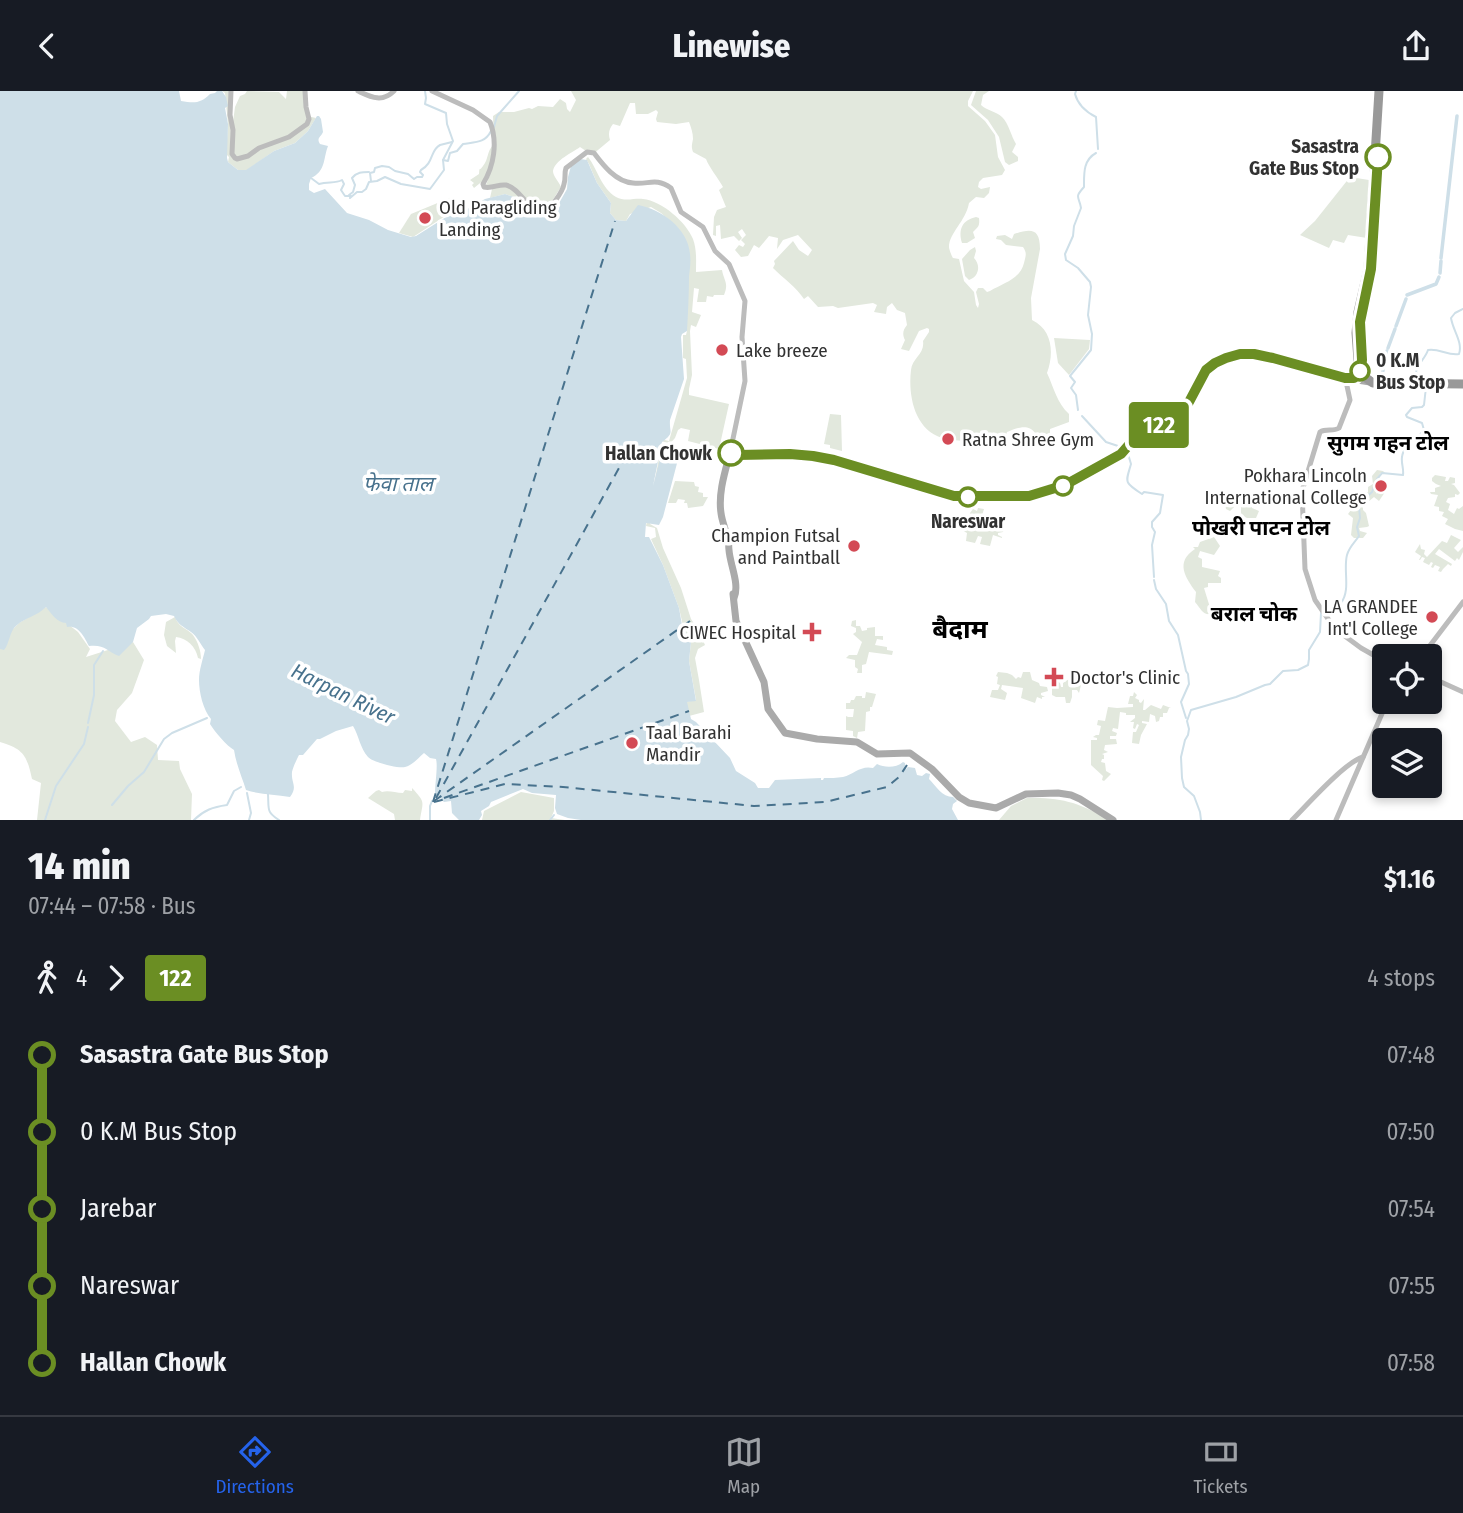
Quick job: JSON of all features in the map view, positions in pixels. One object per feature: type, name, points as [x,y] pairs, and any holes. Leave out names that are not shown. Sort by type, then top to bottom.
[{"type":"highway","points":[[1381,91],[1368,269],[1357,326],[1358,360],[1364,376],[1373,383],[1463,384]]},
{"type":"main road","points":[[232,91],[232,154],[239,159],[289,137],[308,123],[305,91]]},
{"type":"main road","points":[[358,91],[379,99],[394,91]]},
{"type":"main road","points":[[432,91],[473,110],[489,121],[493,129],[493,164],[484,186],[489,188],[505,185],[519,193],[529,206],[540,212],[548,210],[562,190],[568,166],[587,152],[594,153],[611,173],[621,180],[633,183],[655,181],[669,186],[681,212],[703,227],[715,251],[729,264],[745,301],[745,381],[732,453],[720,497],[720,512],[734,578],[732,587],[736,619],[764,682],[768,709],[785,733],[857,742],[877,754],[910,753],[940,776],[962,800],[969,803],[996,808],[1026,794],[1067,794],[1084,801],[1113,820]]},
{"type":"main road","points":[[732,453],[813,453],[964,494],[1039,492],[1064,483],[1119,453],[1132,437],[1180,409],[1204,368],[1225,355],[1254,351],[1373,383]]},
{"type":"main road","points":[[1350,378],[1357,377],[1361,368]]},
{"type":"main road","points":[[1350,378],[1350,400],[1339,428],[1320,432],[1302,491],[1305,569],[1313,598],[1323,612],[1338,631],[1372,655]]},
{"type":"main road","points":[[1431,644],[1463,603]]},
{"type":"main road","points":[[1442,682],[1463,692]]},
{"type":"main road","points":[[1336,820],[1382,714]]},
{"type":"main road","points":[[1292,820],[1342,771],[1356,759],[1363,757]]},
{"type":"shaded area","points":[[222,91],[230,91],[230,156],[233,155],[235,107],[240,96],[247,91],[279,92],[286,99],[287,91],[303,91],[307,116],[316,118],[308,131],[295,143],[274,151],[246,171],[238,170],[228,162],[229,157],[226,154],[228,124],[225,93]]},
{"type":"shaded area","points":[[571,91],[973,91],[968,106],[985,121],[995,135],[998,157],[1005,170],[1002,175],[983,178],[979,182],[978,187],[981,189],[990,187],[989,193],[984,198],[976,197],[969,203],[949,249],[953,258],[959,259],[964,281],[974,292],[978,308],[978,288],[987,292],[1006,283],[1019,273],[1024,263],[1026,254],[1023,247],[1006,245],[996,239],[997,236],[1005,235],[1012,239],[1014,234],[1020,232],[1036,233],[1040,249],[1031,298],[1032,320],[1039,324],[1048,336],[1051,358],[1047,373],[1059,400],[1069,414],[1069,422],[1050,429],[1050,434],[1037,437],[1029,428],[1015,429],[1007,432],[1005,438],[996,446],[947,440],[933,434],[919,419],[915,410],[910,380],[912,366],[929,329],[919,331],[909,351],[901,349],[905,340],[903,332],[907,325],[905,313],[897,310],[892,303],[887,307],[886,314],[874,312],[877,305],[873,303],[838,308],[818,307],[808,296],[804,299],[773,268],[774,261],[793,241],[799,250],[808,256],[812,250],[798,235],[783,240],[777,249],[778,238],[769,236],[759,248],[754,245],[748,256],[741,257],[735,250],[739,245],[743,247],[745,244],[741,240],[746,235],[742,229],[738,232],[742,238],[739,241],[734,236],[721,239],[720,225],[716,226],[716,236],[713,235],[717,210],[726,207],[719,190],[723,187],[706,159],[693,152],[693,135],[689,122],[657,122],[656,110],[648,114],[636,114],[635,103],[630,103],[620,126],[613,124],[610,140],[592,155],[580,147],[557,163],[553,173],[561,187],[541,215],[505,194],[490,198],[492,189],[486,185],[490,175],[474,188],[474,183],[470,180],[479,174],[479,169],[494,144],[493,116],[499,112],[514,112],[538,106],[553,107],[560,99],[566,103],[570,112],[576,100]]},
{"type":"shaded area","points":[[976,91],[989,91],[983,95],[981,105],[1004,120],[1016,144],[1012,152],[1018,157],[1018,161],[1009,165],[1005,162],[999,137],[988,120],[971,105]]},
{"type":"shaded area","points":[[588,157],[603,184],[616,197],[650,201],[672,213],[693,239],[696,272],[722,270],[726,282],[724,295],[707,296],[706,302],[697,302],[699,289],[694,288],[692,312],[701,315],[696,327],[691,325],[690,331],[692,375],[689,395],[729,404],[719,449],[688,441],[690,430],[678,430],[667,447],[650,524],[657,528],[691,619],[705,645],[698,649],[695,658],[704,712],[689,716],[686,702],[696,700],[689,661],[691,642],[684,630],[679,608],[651,539],[656,537],[655,528],[646,526],[660,453],[668,443],[654,439],[669,441],[687,378],[686,359],[683,358],[683,335],[686,335],[687,331],[678,228],[651,207],[630,214],[626,221],[616,220],[610,213],[611,203],[597,183],[586,159]]},
{"type":"shaded area","points":[[1350,177],[1369,180],[1367,238],[1348,235],[1344,243],[1333,240],[1329,248],[1300,235],[1315,221]]},
{"type":"shaded area","name":"Old Paragliding Landing","points":[[452,197],[456,209],[413,237],[399,233],[411,214]]},
{"type":"shaded area","points":[[976,217],[979,218],[979,223],[973,232],[975,238],[962,243],[962,226]]},
{"type":"shaded area","points":[[975,247],[974,258],[978,271],[969,280],[965,276],[962,259]]},
{"type":"shaded area","points":[[1054,338],[1090,340],[1089,349],[1069,375],[1058,363]]},
{"type":"shaded area","points":[[830,414],[841,415],[842,451],[824,444]]},
{"type":"shaded area","points":[[1377,470],[1385,473],[1380,473],[1376,494],[1380,489],[1385,492],[1379,501],[1374,497],[1363,506],[1369,526],[1359,528],[1367,533],[1363,538],[1354,538],[1351,535],[1353,518],[1348,514],[1354,506],[1351,502],[1356,495],[1368,492],[1368,487],[1373,484],[1372,476]]},
{"type":"shaded area","points":[[1435,475],[1446,477],[1445,481],[1450,477],[1455,478],[1455,483],[1451,484],[1460,493],[1448,498],[1446,502],[1450,504],[1448,510],[1454,514],[1457,508],[1463,506],[1463,531],[1445,524],[1448,519],[1442,516],[1444,512],[1434,506],[1438,495],[1430,492],[1435,492],[1435,488],[1441,486],[1432,481]]},
{"type":"shaded area","points":[[675,481],[694,482],[695,486],[699,487],[698,492],[703,493],[703,497],[708,497],[703,506],[688,508],[685,500],[678,499],[676,503],[668,503]]},
{"type":"shaded area","points":[[1251,499],[1252,508],[1259,511],[1256,518],[1241,515],[1241,505],[1236,505],[1230,511],[1226,509],[1227,501]]},
{"type":"shaded area","points":[[978,508],[984,509],[979,525],[996,530],[1000,520],[1005,521],[1003,532],[998,533],[1002,538],[993,535],[990,546],[980,544],[982,537],[978,536],[975,543],[966,541],[967,533],[960,529],[962,525],[953,522],[955,518],[969,521],[970,513]]},
{"type":"shaded area","points":[[1451,535],[1461,540],[1454,548],[1458,552],[1463,547],[1459,560],[1457,558],[1455,561],[1439,549],[1435,554],[1452,564],[1448,564],[1441,572],[1438,571],[1440,567],[1431,567],[1433,563],[1429,565],[1423,562],[1425,558],[1419,560],[1421,556],[1415,552],[1420,544],[1427,557],[1442,541],[1447,543]]},
{"type":"shaded area","points":[[1214,537],[1220,546],[1214,555],[1200,551],[1198,557],[1202,559],[1202,567],[1220,571],[1218,576],[1221,578],[1221,583],[1208,583],[1208,587],[1204,588],[1212,614],[1206,614],[1195,602],[1196,592],[1188,581],[1184,564],[1185,559],[1195,549],[1193,547],[1198,547],[1200,542]]},
{"type":"shaded area","points":[[46,607],[78,632],[90,649],[86,657],[133,642],[144,660],[132,693],[117,710],[115,721],[131,742],[145,737],[157,745],[158,760],[179,761],[192,794],[191,820],[37,820],[41,783],[32,779],[26,759],[19,751],[0,742],[0,648],[19,623]]},
{"type":"shaded area","points":[[175,617],[195,638],[201,659],[184,639],[176,637],[176,653],[167,646],[164,635],[166,622]]},
{"type":"shaded area","points":[[856,620],[856,626],[860,626],[862,631],[875,627],[875,636],[883,636],[883,640],[877,639],[875,645],[893,651],[892,655],[869,652],[866,664],[862,665],[862,673],[857,673],[855,660],[846,658],[849,655],[857,655],[862,642],[853,634],[856,628],[851,626],[852,621]]},
{"type":"shaded area","points":[[998,672],[1007,673],[1016,679],[1021,678],[1023,672],[1030,672],[1032,680],[1047,687],[1048,691],[1041,693],[1045,697],[1037,697],[1035,703],[1021,698],[1023,688],[1002,685],[1001,689],[1007,693],[1005,700],[990,697],[992,690],[998,690],[1000,685],[997,684]]},
{"type":"shaded area","points":[[1072,677],[1073,680],[1082,681],[1079,693],[1072,690],[1070,703],[1066,703],[1065,697],[1052,695],[1052,685],[1056,680],[1063,687],[1063,683]]},
{"type":"shaded area","points":[[866,692],[876,694],[870,711],[866,712],[865,731],[858,732],[857,738],[853,736],[853,731],[846,730],[846,716],[853,717],[854,709],[846,709],[846,703],[850,703],[856,696],[865,698]]},
{"type":"shaded area","points":[[1134,692],[1139,702],[1144,699],[1143,710],[1151,705],[1161,709],[1163,705],[1171,708],[1167,713],[1163,713],[1159,721],[1156,722],[1155,716],[1150,714],[1149,722],[1142,721],[1147,724],[1139,744],[1132,743],[1133,732],[1136,732],[1139,725],[1137,724],[1135,729],[1134,722],[1130,722],[1135,715],[1120,712],[1118,729],[1113,728],[1112,731],[1117,733],[1116,736],[1110,736],[1110,739],[1116,739],[1117,744],[1105,745],[1104,750],[1108,752],[1102,754],[1104,759],[1101,762],[1105,763],[1106,771],[1111,774],[1104,781],[1103,776],[1091,765],[1091,740],[1097,740],[1093,737],[1099,735],[1101,726],[1097,725],[1098,720],[1105,721],[1108,707],[1133,707],[1133,704],[1128,704]]},
{"type":"shaded area","points":[[412,788],[422,803],[420,820],[395,820],[394,814],[368,798],[379,790],[403,793],[405,790],[412,791]]},
{"type":"shaded area","points":[[521,792],[554,798],[551,818],[565,820],[482,820],[484,811]]},
{"type":"shaded area","points":[[1027,798],[1070,802],[1110,820],[999,820],[1011,806]]},
{"type":"water","name":"फेवा ताल","points":[[0,91],[179,91],[181,101],[193,102],[222,91],[228,106],[225,108],[228,124],[227,158],[238,170],[246,170],[274,151],[295,143],[319,116],[323,132],[319,142],[328,146],[322,168],[311,178],[309,190],[314,193],[325,189],[347,213],[411,237],[454,212],[462,212],[485,199],[505,194],[541,215],[547,214],[558,205],[567,189],[571,166],[580,159],[587,160],[597,183],[611,203],[610,213],[616,220],[626,221],[638,205],[656,211],[672,221],[684,236],[690,257],[687,331],[681,337],[684,379],[670,420],[670,434],[662,442],[653,486],[665,445],[681,448],[663,517],[659,525],[646,523],[645,537],[649,537],[663,565],[679,608],[682,625],[691,642],[689,661],[696,701],[687,702],[691,719],[730,758],[736,771],[755,783],[758,788],[769,788],[775,780],[823,780],[843,777],[861,769],[873,768],[877,764],[890,767],[903,762],[906,769],[915,768],[917,775],[930,774],[929,779],[940,791],[957,801],[952,809],[958,820],[581,820],[557,814],[556,795],[532,793],[523,789],[491,802],[481,811],[479,820],[459,820],[452,813],[451,801],[444,802],[435,793],[436,759],[424,753],[405,767],[375,761],[365,753],[353,726],[317,739],[303,755],[299,755],[292,772],[294,787],[290,797],[257,793],[246,790],[234,750],[210,724],[211,719],[204,706],[199,685],[205,650],[174,616],[151,616],[137,628],[133,642],[119,656],[102,647],[89,646],[78,630],[57,620],[46,607],[17,625],[12,630],[4,650],[0,649]]},
{"type":"waterway","points":[[311,178],[319,184],[342,180],[344,184],[341,190],[345,196],[351,196],[350,198],[366,189],[369,182],[385,177],[401,184],[430,189],[444,170],[443,160],[453,141],[446,113],[425,104],[425,91]]},
{"type":"waterway","points":[[494,127],[497,116],[519,91]]},
{"type":"waterway","points":[[1076,91],[1080,105],[1096,117],[1098,149]]},
{"type":"waterway","points":[[1441,258],[1457,116]]},
{"type":"waterway","points":[[443,160],[448,161],[450,153],[457,151],[463,144],[483,140],[491,131]]},
{"type":"waterway","points":[[371,181],[370,173],[382,166],[408,174],[414,179],[422,177],[420,172],[428,164],[437,147],[452,142]]},
{"type":"waterway","points":[[1078,410],[1076,395],[1071,388],[1075,382],[1070,376],[1091,350],[1092,334],[1088,315],[1091,287],[1078,268],[1066,260],[1065,254],[1081,208],[1078,195],[1084,187],[1085,168],[1096,153]]},
{"type":"waterway","points":[[349,195],[355,185],[352,178],[369,172]]},
{"type":"waterway","points":[[1440,273],[1441,261]]},
{"type":"waterway","points":[[1407,295],[1436,284],[1439,277]]},
{"type":"waterway","points":[[1396,326],[1406,299]]},
{"type":"waterway","points":[[1428,379],[1416,372],[1428,350],[1459,354],[1459,341],[1451,318],[1463,309]]},
{"type":"waterway","points":[[1388,348],[1395,329]]},
{"type":"waterway","points":[[1382,375],[1387,351]]},
{"type":"waterway","points":[[1201,820],[1194,796],[1184,787],[1182,778],[1181,757],[1188,735],[1187,721],[1191,710],[1270,684],[1283,671],[1298,670],[1308,665],[1309,650],[1320,632],[1321,613],[1337,607],[1344,598],[1347,555],[1359,536],[1359,507],[1372,492],[1382,473],[1403,475],[1403,453],[1424,430],[1422,423],[1406,415],[1412,408],[1424,405],[1426,387]]},
{"type":"waterway","points":[[1082,416],[1106,442],[1121,447]]},
{"type":"waterway","points":[[1128,454],[1131,464],[1127,478],[1129,484],[1142,494],[1163,495],[1160,513],[1152,522],[1155,532],[1152,545],[1154,577]]},
{"type":"waterway","points":[[1154,580],[1156,589],[1166,604],[1169,621],[1178,635],[1188,674],[1189,684],[1181,702],[1186,718]]},
{"type":"waterway","points":[[88,723],[94,695],[94,665],[103,651]]},
{"type":"waterway","points":[[112,805],[144,772],[164,739],[207,718]]},
{"type":"waterway","points":[[45,820],[56,786],[84,744],[88,727]]},
{"type":"waterway","points":[[194,820],[209,809],[227,805],[234,791],[241,787]]},
{"type":"waterway","points":[[247,793],[251,813],[249,820]]},
{"type":"waterway","points":[[268,794],[270,812],[279,820]]},
{"type":"waterway","points":[[430,820],[432,801]]},
{"type":"waterway","points":[[550,820],[554,815]]},
{"type":"ferry route","points":[[433,802],[615,221]]},
{"type":"ferry route","points":[[436,798],[629,450],[665,447]]},
{"type":"ferry route","points":[[434,801],[690,621]]},
{"type":"ferry route","points":[[444,798],[689,711]]},
{"type":"ferry route","points":[[434,802],[505,784],[563,787],[754,806],[825,802],[887,787],[899,777],[907,765]]},
{"type":"bus line","name":"122","points":[[731,453],[790,454],[834,460],[954,496],[1029,496],[1065,485],[1121,454],[1134,439],[1171,419],[1189,402],[1206,370],[1226,358],[1254,354],[1345,378],[1357,377],[1362,360],[1360,322],[1371,269],[1378,157]]},
{"type":"place","name":"Sasastra Gate Bus Stop","points":[[1378,157]]},
{"type":"place","name":"Old Paragliding Landing","points":[[425,218]]},
{"type":"place","name":"Lake breeze","points":[[722,350]]},
{"type":"place","name":"0 K.M Bus Stop","points":[[1360,371]]},
{"type":"place","name":"Ratna Shree Gym","points":[[948,439]]},
{"type":"place","name":"Hallan Chowk","points":[[731,453]]},
{"type":"place","name":"Pokhara Lincoln International College","points":[[1381,486]]},
{"type":"place","name":"Nareswar","points":[[968,497]]},
{"type":"place","name":"Champion Futsal and Paintball","points":[[854,546]]},
{"type":"place","name":"LA GRANDEE Int'l College","points":[[1432,617]]},
{"type":"place","name":"CIWEC Hospital","points":[[812,632]]},
{"type":"place","name":"Doctor's Clinic","points":[[1054,677]]},
{"type":"place","name":"Taal Barahi Mandir","points":[[632,743]]},
{"type":"district","name":"सुगम गहन टोल","points":[[1388,443]]},
{"type":"district","name":"पोखरी पाटन टोल","points":[[1261,528]]},
{"type":"district","name":"बराल चोक","points":[[1254,614]]},
{"type":"district","name":"बैदाम","points":[[960,629]]},
{"type":"water label","name":"Harpan River","points":[[343,694]]}]
